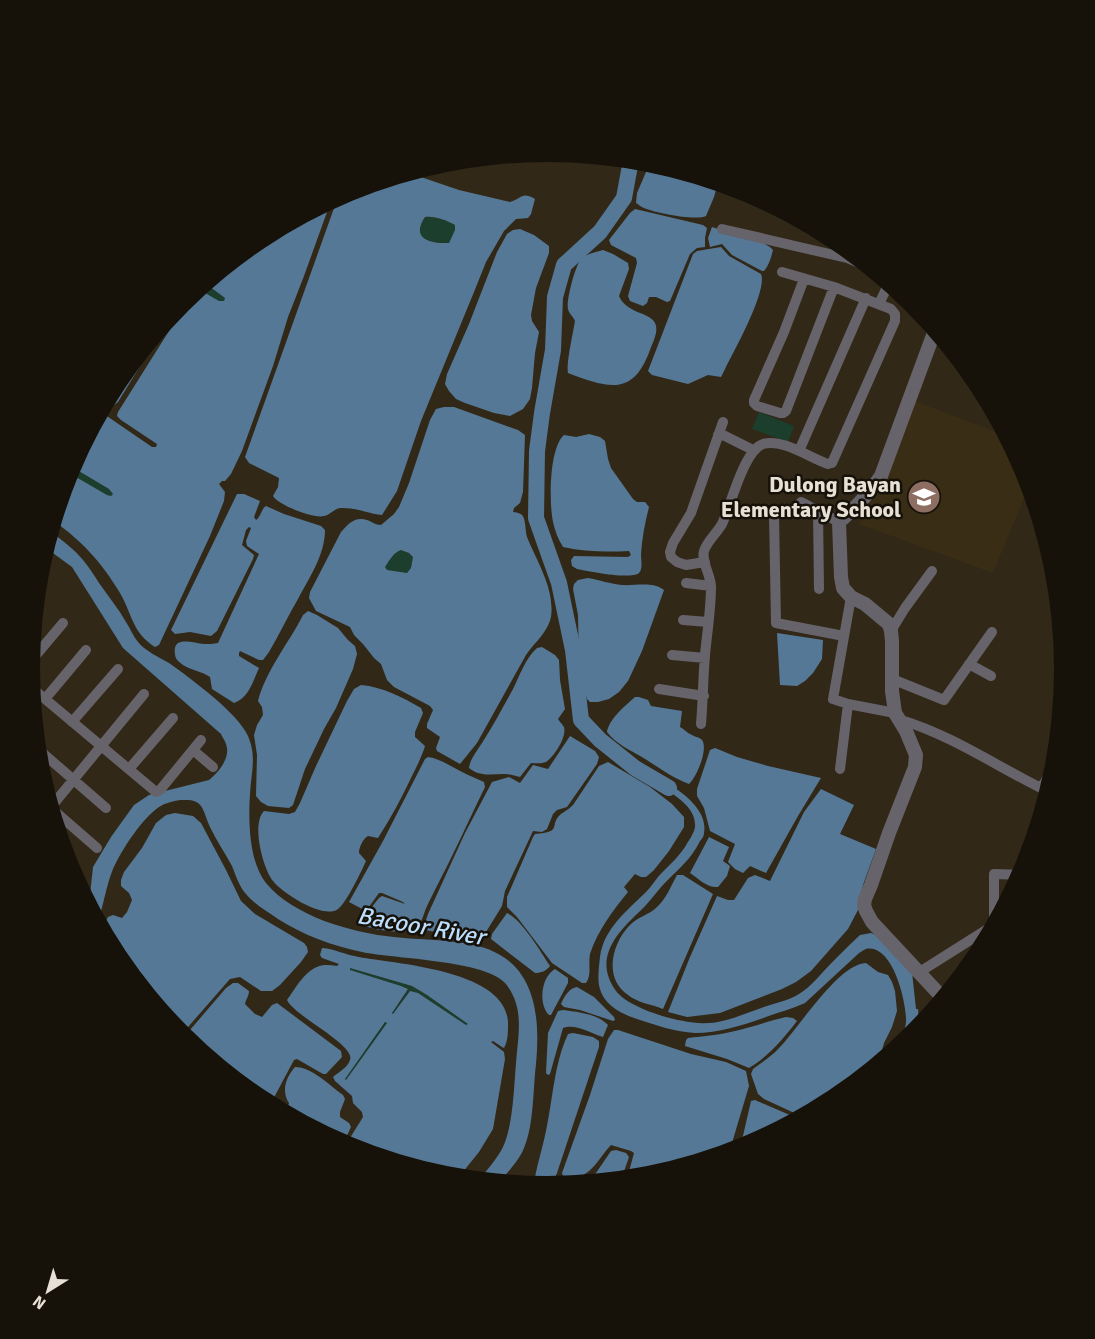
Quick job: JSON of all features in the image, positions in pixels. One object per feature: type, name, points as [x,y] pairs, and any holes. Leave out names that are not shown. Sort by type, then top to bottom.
[{"type":"street","points":[[722,229],[841,256]]},
{"type":"street","points":[[701,724],[711,586],[704,551],[724,519],[747,460],[753,450],[763,444],[776,443],[828,465],[832,463],[895,321],[895,314],[891,309],[866,298],[782,272]]},
{"type":"street","points":[[804,279],[754,400],[757,406],[780,413],[786,411],[834,287]]},
{"type":"street","points":[[882,305],[886,292]]},
{"type":"street","points":[[882,305],[889,294]]},
{"type":"street","points":[[799,451],[866,298]]},
{"type":"street","points":[[932,339],[881,476],[870,493],[839,522],[843,588],[850,597],[866,604],[889,624],[893,700],[916,755],[915,768],[888,833],[864,905],[872,922],[938,993]]},
{"type":"street","points":[[705,562],[686,565],[677,562],[671,557],[670,552],[691,513],[723,422]]},
{"type":"street","points":[[718,435],[721,434],[753,450]]},
{"type":"street","points":[[801,502],[839,522]]},
{"type":"street","points":[[818,510],[819,589]]},
{"type":"street","points":[[774,514],[776,623],[844,636]]},
{"type":"street","points":[[891,631],[932,571]]},
{"type":"street","points":[[686,583],[711,586]]},
{"type":"street","points":[[850,597],[833,699],[898,716],[964,746],[1040,787]]},
{"type":"street","points":[[683,620],[708,621]]},
{"type":"street","points":[[41,649],[63,623]]},
{"type":"street","points":[[892,679],[944,700],[992,632]]},
{"type":"street","points":[[45,699],[86,650]]},
{"type":"street","points":[[672,655],[705,658]]},
{"type":"street","points":[[969,664],[991,676]]},
{"type":"street","points":[[72,722],[118,669]]},
{"type":"street","points":[[659,689],[704,696]]},
{"type":"street","points":[[58,800],[144,694]]},
{"type":"street","points":[[42,696],[156,792],[201,740]]},
{"type":"street","points":[[840,769],[848,704]]},
{"type":"street","points":[[129,769],[173,718]]},
{"type":"street","points":[[193,750],[213,767]]},
{"type":"street","points":[[48,758],[106,808]]},
{"type":"street","points":[[63,818],[98,848]]},
{"type":"street","points":[[994,909],[994,874],[1011,874]]},
{"type":"street","points":[[918,973],[981,932]]},
{"type":"shaded area","name":"Dulong Bayan Elementary School","points":[[912,400],[995,431],[1024,497],[993,573],[859,524],[887,469]]},
{"type":"green space","points":[[425,217],[433,217],[455,225],[456,230],[449,243],[424,239],[420,231]]},
{"type":"green space","points":[[212,289],[225,298],[224,301],[206,294]]},
{"type":"green space","points":[[759,412],[794,426],[788,442],[752,429]]},
{"type":"green space","points":[[80,472],[109,489],[113,494],[107,495],[78,478]]},
{"type":"green space","points":[[401,550],[413,557],[411,568],[407,573],[387,570],[385,567]]},
{"type":"green space","points":[[350,968],[412,986],[468,1024],[466,1026],[418,993],[410,991],[393,1014],[408,989],[349,970]]},
{"type":"green space","points":[[385,1022],[387,1023],[346,1080],[344,1079]]},
{"type":"water","points":[[646,172],[716,191],[706,216],[694,218],[644,208],[636,203],[637,193]]},
{"type":"water","points":[[424,178],[459,190],[510,202],[524,196],[535,199],[528,218],[516,219],[504,231],[486,262],[421,421],[397,491],[382,515],[340,508],[319,516],[297,510],[276,500],[273,496],[278,487],[279,478],[249,463],[245,457],[333,210],[385,189]],"holes":[[[425,217],[440,219],[455,225],[449,243],[430,241],[421,235],[421,224]]]},
{"type":"water","points":[[635,209],[703,225],[707,228],[705,247],[697,248],[690,254],[670,301],[649,297],[643,306],[630,301],[628,296],[637,263],[636,258],[611,245],[609,240]]},
{"type":"water","points":[[327,213],[242,451],[231,474],[219,484],[225,492],[224,501],[159,645],[155,647],[137,629],[120,593],[99,563],[83,545],[61,527],[78,478],[107,495],[113,494],[109,489],[80,472],[108,417],[152,447],[156,447],[157,444],[121,420],[117,416],[118,412],[167,334],[207,294],[219,301],[224,301],[225,298],[212,289],[266,248]]},
{"type":"water","points":[[712,227],[761,242],[773,250],[764,271],[732,255],[722,244],[710,247],[708,238]]},
{"type":"water","points":[[520,229],[534,235],[549,246],[549,253],[536,288],[531,315],[539,332],[530,399],[523,409],[510,416],[494,413],[456,399],[445,384],[447,374],[497,252],[507,234]]},
{"type":"water","points":[[721,247],[729,256],[761,274],[762,282],[749,321],[721,377],[708,375],[688,384],[652,375],[648,371],[693,254],[697,251]]},
{"type":"water","points":[[603,250],[628,263],[629,269],[619,296],[623,302],[633,310],[652,319],[656,326],[655,336],[636,376],[618,385],[607,385],[568,373],[575,321],[568,305],[574,276],[581,259],[588,254]]},
{"type":"water","points":[[454,407],[518,430],[525,435],[523,492],[520,503],[513,512],[523,517],[527,537],[548,586],[552,607],[547,628],[526,655],[477,743],[460,764],[437,751],[440,737],[427,728],[433,710],[430,706],[394,687],[387,680],[381,664],[354,635],[350,627],[316,611],[309,598],[310,592],[346,526],[359,519],[381,525],[399,507],[436,409]],"holes":[[[401,550],[413,557],[411,568],[407,573],[387,570],[385,567],[396,553]]]},
{"type":"water","points":[[589,434],[605,441],[611,468],[633,499],[637,502],[645,502],[649,507],[642,542],[641,569],[634,575],[577,569],[572,566],[571,560],[574,556],[628,557],[631,555],[629,551],[596,551],[563,547],[555,529],[551,476],[555,451],[564,435],[576,437]]},
{"type":"water","points":[[237,494],[244,494],[260,501],[254,517],[256,520],[266,506],[321,526],[325,530],[316,566],[269,652],[263,660],[259,660],[240,651],[239,656],[259,668],[247,693],[234,703],[212,689],[210,677],[179,662],[175,656],[175,648],[180,642],[218,643],[259,554],[247,546],[246,541],[251,528],[246,530],[242,545],[254,555],[253,559],[217,631],[211,636],[190,632],[175,634],[171,630]]},
{"type":"water","points":[[58,537],[72,548],[85,563],[141,645],[201,687],[243,727],[253,754],[249,807],[252,848],[260,873],[278,895],[307,914],[360,932],[463,943],[493,951],[509,961],[521,974],[529,990],[537,1025],[533,1107],[524,1148],[506,1174],[485,1172],[501,1151],[509,1128],[514,1095],[519,1022],[512,993],[506,984],[495,976],[460,965],[351,950],[318,939],[288,925],[249,898],[212,832],[202,807],[191,800],[177,800],[161,806],[139,827],[113,869],[101,910],[91,889],[93,867],[134,805],[149,795],[209,780],[223,764],[227,749],[221,734],[123,648],[72,567],[54,554]]},
{"type":"water","points":[[588,578],[622,585],[644,584],[664,590],[642,651],[628,681],[609,699],[598,702],[590,702],[587,699],[579,672],[578,615],[573,589],[578,580]]},
{"type":"water","points":[[308,611],[338,628],[355,646],[357,654],[336,708],[305,769],[293,805],[289,808],[268,806],[256,796],[257,755],[254,735],[263,715],[258,701],[272,668],[303,615]]},
{"type":"water","points":[[777,633],[823,640],[822,659],[813,673],[797,686],[780,685]]},
{"type":"water","points":[[542,647],[559,660],[565,709],[558,719],[564,727],[564,736],[559,746],[546,762],[531,763],[520,777],[506,774],[481,774],[473,771],[469,768],[472,758],[498,716],[526,662],[537,648]]},
{"type":"water","points":[[361,685],[385,690],[421,708],[423,713],[415,737],[425,746],[404,792],[378,838],[368,836],[364,839],[359,853],[366,861],[349,894],[338,909],[323,911],[294,898],[273,881],[262,857],[258,835],[260,817],[264,811],[289,814],[295,812],[347,701],[354,689]]},
{"type":"water","points":[[635,697],[648,700],[651,706],[682,711],[680,727],[701,739],[703,755],[689,784],[623,746],[607,732],[614,718]]},
{"type":"water","points":[[570,736],[595,751],[599,757],[597,764],[567,807],[553,814],[547,829],[542,832],[533,831],[505,891],[502,906],[486,932],[465,936],[423,929],[465,833],[492,782],[509,777],[520,783],[533,765],[548,769]]},
{"type":"water","points":[[715,748],[768,766],[821,778],[766,873],[750,866],[743,873],[735,869],[728,862],[735,844],[710,831],[704,808],[697,796],[697,789],[710,750]]},
{"type":"water","points":[[428,757],[484,782],[485,787],[417,927],[411,931],[397,932],[366,926],[361,924],[360,919],[382,896],[405,904],[382,893],[379,893],[366,911],[349,902]]},
{"type":"water","points":[[608,762],[650,787],[672,804],[684,817],[684,827],[654,870],[646,877],[635,874],[624,887],[628,892],[601,929],[590,954],[588,980],[582,983],[552,963],[507,907],[507,897],[535,834],[553,830],[557,818],[573,805],[599,766]]},
{"type":"water","points":[[653,775],[670,784],[688,798],[701,814],[704,834],[688,860],[622,930],[610,948],[607,958],[609,979],[623,998],[643,1009],[679,1020],[699,1023],[724,1021],[798,995],[860,935],[871,933],[878,936],[912,972],[918,1015],[904,1030],[906,1013],[904,1002],[891,965],[884,955],[876,950],[866,949],[805,1003],[722,1030],[695,1033],[673,1030],[631,1017],[610,1005],[602,995],[598,973],[606,937],[624,913],[648,890],[682,851],[695,827],[691,811],[686,805],[672,793],[649,780]]},
{"type":"water","points":[[821,789],[854,805],[840,834],[876,849],[863,885],[858,910],[848,929],[811,971],[782,989],[720,1013],[687,1017],[668,1012],[717,896],[734,900],[748,878],[755,875],[770,881],[804,812]]},
{"type":"water","points":[[175,813],[193,816],[201,823],[241,901],[255,914],[304,943],[308,952],[280,985],[272,991],[261,991],[240,977],[230,979],[188,1027],[145,978],[106,920],[113,915],[122,918],[127,912],[132,900],[129,893],[121,886],[124,872],[142,848],[156,823],[166,815]]},
{"type":"water","points":[[709,837],[729,847],[723,861],[730,866],[727,876],[718,887],[707,885],[690,873]]},
{"type":"water","points":[[677,875],[683,875],[713,894],[663,1009],[636,1000],[620,988],[615,979],[613,960],[624,932],[633,922],[660,904]]},
{"type":"water","points":[[507,913],[525,929],[550,966],[545,970],[535,973],[491,939]]},
{"type":"water","points":[[322,948],[448,973],[471,981],[491,992],[504,1007],[508,1037],[504,1048],[491,1042],[504,1052],[505,1059],[493,1129],[465,1169],[416,1159],[351,1137],[363,1117],[362,1112],[353,1103],[352,1096],[333,1077],[347,1065],[350,1060],[349,1054],[335,1039],[292,1007],[287,1000],[300,981],[312,969],[322,965],[337,966],[339,964],[322,958],[320,955]],"holes":[[[350,968],[412,986],[427,995],[468,1024],[466,1025],[418,993],[410,991],[393,1014],[408,989],[350,970]],[[385,1022],[387,1023],[346,1080]]]},
{"type":"water","points":[[866,963],[878,972],[888,975],[895,991],[897,1011],[882,1051],[829,1091],[794,1113],[764,1099],[758,1094],[751,1074],[753,1069],[779,1048],[831,985],[855,966]]},
{"type":"water","points":[[555,969],[568,978],[568,983],[549,1015],[542,998],[544,984]]},
{"type":"water","points":[[233,983],[238,983],[249,991],[245,1004],[255,1014],[262,1017],[272,1005],[277,1003],[341,1051],[342,1057],[326,1074],[297,1059],[294,1060],[275,1096],[239,1072],[190,1029]]},
{"type":"water","points":[[577,987],[594,997],[615,1020],[564,1007],[561,1004],[565,996]]},
{"type":"water","points":[[558,1011],[593,1016],[608,1025],[603,1037],[578,1028],[563,1028],[548,1075],[546,1073],[548,1033]]},
{"type":"water","points":[[786,1017],[797,1021],[769,1053],[749,1068],[685,1046],[688,1038],[729,1032]]},
{"type":"water","points":[[614,1030],[618,1030],[691,1054],[726,1062],[746,1071],[749,1086],[732,1142],[679,1159],[630,1170],[634,1153],[611,1145],[585,1174],[563,1176],[608,1039]]},
{"type":"water","points":[[568,1034],[593,1037],[599,1041],[599,1047],[556,1176],[535,1176],[546,1131],[554,1081]]},
{"type":"water","points":[[295,1067],[308,1070],[343,1095],[345,1099],[340,1117],[351,1127],[347,1135],[288,1105],[285,1089],[289,1075]]},
{"type":"water","points":[[755,1100],[790,1115],[743,1138],[751,1101]]},
{"type":"water","points":[[611,1151],[626,1153],[629,1157],[624,1170],[595,1174],[596,1173]]},
{"type":"waterway","points":[[629,169],[624,198],[600,232],[564,265],[555,297],[553,350],[537,451],[536,518],[559,583],[573,650],[581,720],[600,740],[635,768],[669,788]]},
{"type":"place","name":"Dulong Bayan Elementary School","points":[[924,497]]},
{"type":"water label","name":"Bacoor River","points":[[421,926]]}]
